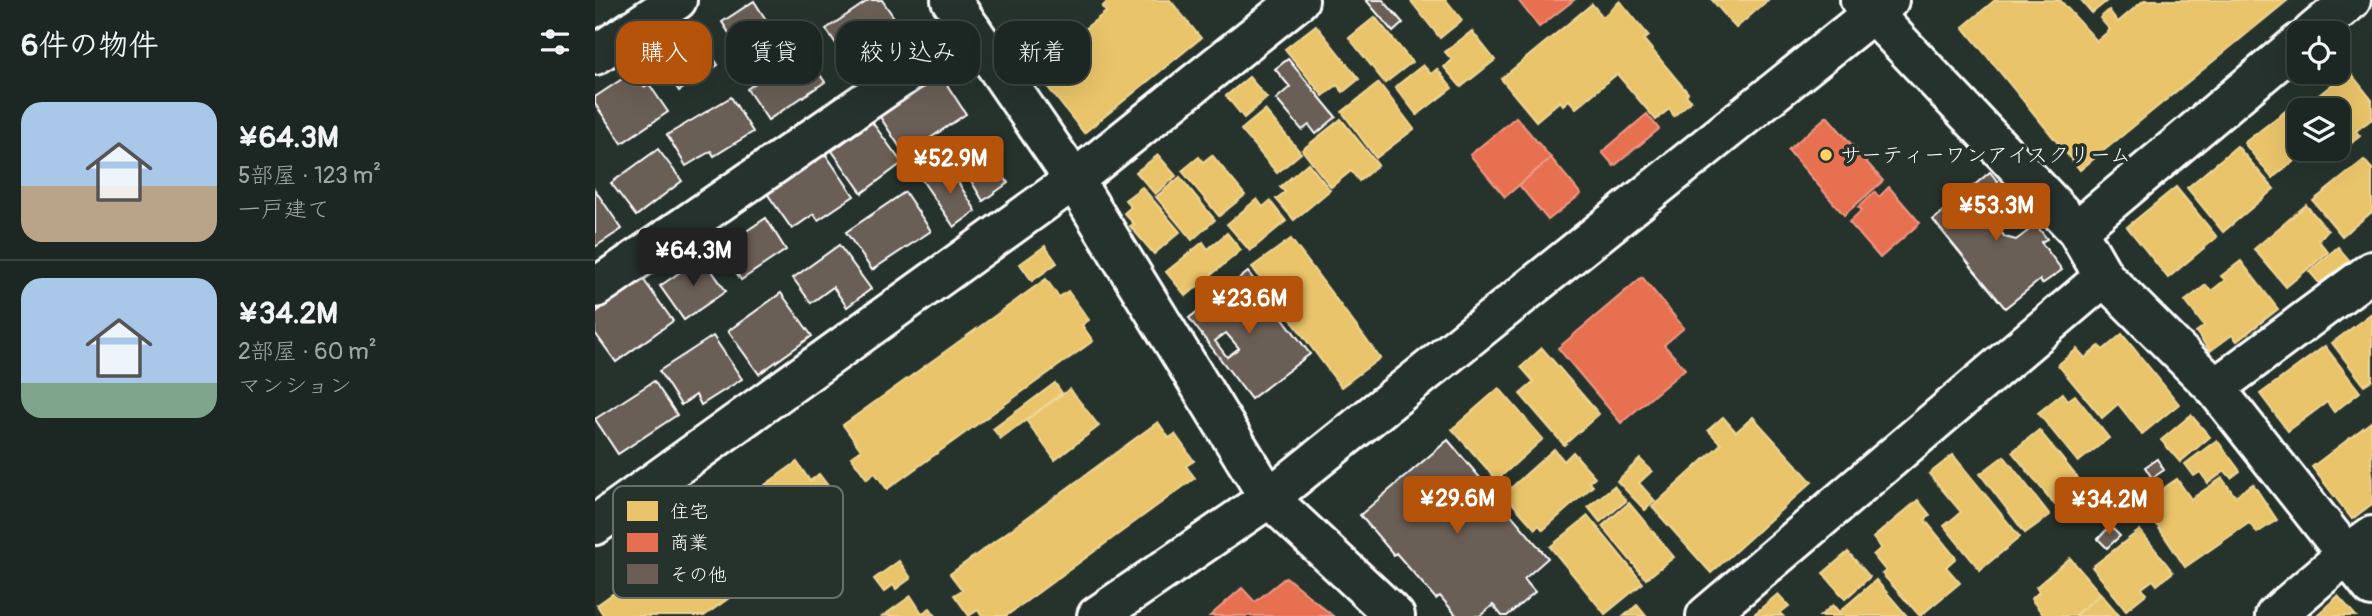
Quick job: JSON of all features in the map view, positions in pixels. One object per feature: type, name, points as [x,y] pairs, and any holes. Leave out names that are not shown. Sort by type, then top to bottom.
[{"type":"street","points":[[595,55],[630,13],[677,0]]},
{"type":"street","points":[[649,486],[1074,180],[1299,0]]},
{"type":"street","points":[[2326,21],[2351,0]]},
{"type":"street","points":[[1097,616],[1269,498],[1874,5],[2077,230],[2104,277],[2215,388],[2359,545],[2372,587]]},
{"type":"street","points":[[595,288],[961,15],[1074,180],[1269,498],[1395,616]]},
{"type":"street","points":[[2077,230],[2287,53]]},
{"type":"street","points":[[2215,388],[2372,271]]},
{"type":"street","points":[[1706,616],[2104,277]]},
{"type":"street","points":[[595,525],[613,512]]},
{"type":"street","points":[[2275,616],[2359,545]]},
{"type":"building: 住宅","points":[[1170,0],[1201,38],[1084,133],[1045,84],[1090,84],[1090,24],[1106,12],[1102,7],[1108,1]]},
{"type":"building: 住宅","points":[[1410,0],[1446,0],[1462,20],[1440,38]]},
{"type":"building: 住宅","points":[[1712,0],[1768,0],[1736,28]]},
{"type":"building: 住宅","points":[[1995,0],[2060,0],[2097,41],[2110,30],[2100,18],[2109,10],[2118,22],[2144,0],[2288,0],[2080,170],[1963,27]]},
{"type":"building: 住宅","points":[[2081,0],[2108,0],[2092,13]]},
{"type":"building: 住宅","points":[[1620,1],[1649,36],[1644,40],[1688,93],[1686,95],[1691,101],[1674,116],[1669,109],[1656,120],[1617,74],[1576,108],[1569,100],[1563,105],[1560,101],[1536,121],[1501,79],[1592,4],[1603,17]]},
{"type":"building: 住宅","points":[[1375,17],[1412,62],[1385,83],[1349,38]]},
{"type":"building: 住宅","points":[[1316,25],[1359,79],[1343,92],[1337,85],[1323,96],[1285,49]]},
{"type":"building: 住宅","points":[[1472,31],[1495,60],[1461,87],[1444,67],[1452,60],[1445,52]]},
{"type":"building: 住宅","points":[[1423,65],[1431,74],[1437,69],[1452,88],[1417,115],[1395,87]]},
{"type":"building: 住宅","points":[[2350,72],[2372,100],[2372,119],[2356,131],[2360,136],[2350,144],[2350,98],[2315,98],[2333,84],[2350,84]]},
{"type":"building: 住宅","points":[[1249,77],[1267,98],[1244,118],[1226,96]]},
{"type":"building: 住宅","points":[[1379,83],[1414,129],[1376,158],[1342,112]]},
{"type":"building: 住宅","points":[[1265,110],[1301,153],[1277,173],[1241,130]]},
{"type":"building: 住宅","points":[[2287,110],[2287,161],[2294,161],[2272,178],[2244,143]]},
{"type":"building: 住宅","points":[[1341,119],[1378,165],[1359,181],[1351,171],[1331,187],[1302,150]]},
{"type":"building: 住宅","points":[[2237,146],[2274,189],[2223,232],[2187,188]]},
{"type":"building: 住宅","points":[[1158,155],[1176,176],[1155,194],[1136,172]]},
{"type":"building: 住宅","points":[[1212,155],[1245,195],[1219,216],[1182,171],[1199,157],[1203,162]]},
{"type":"building: 住宅","points":[[2364,160],[2372,169],[2372,212],[2342,236],[2313,201]]},
{"type":"building: 住宅","points":[[1308,163],[1330,190],[1294,220],[1276,199],[1285,192],[1280,187]]},
{"type":"building: 住宅","points":[[1180,177],[1215,220],[1192,240],[1156,197]]},
{"type":"building: 住宅","points":[[1142,187],[1180,232],[1154,254],[1130,226],[1134,224],[1124,213],[1131,207],[1125,200]]},
{"type":"building: 住宅","points":[[2176,187],[2217,237],[2168,278],[2127,227]]},
{"type":"building: 住宅","points":[[1257,199],[1263,207],[1270,201],[1286,221],[1250,251],[1227,224]]},
{"type":"building: 住宅","points":[[2306,205],[2328,231],[2318,240],[2328,252],[2286,287],[2254,249]]},
{"type":"building: 住宅","points":[[1227,233],[1241,250],[1186,296],[1166,272],[1203,242],[1208,249]]},
{"type":"building: 住宅","points":[[1291,239],[1380,358],[1341,387],[1252,267]]},
{"type":"building: 住宅","points":[[1045,246],[1057,263],[1032,281],[1020,264]]},
{"type":"building: 住宅","points":[[2338,247],[2355,267],[2326,291],[2309,271]]},
{"type":"building: 住宅","points":[[2241,261],[2278,309],[2237,341],[2232,335],[2210,351],[2196,332],[2204,326],[2185,301],[2206,285],[2211,291],[2225,280],[2221,276]]},
{"type":"building: 住宅","points":[[1046,279],[1059,297],[1068,291],[1089,320],[1082,325],[1093,341],[887,489],[875,473],[867,479],[851,457],[861,450],[843,425]]},
{"type":"building: 住宅","points":[[2372,313],[2372,380],[2364,385],[2332,343]]},
{"type":"building: 住宅","points":[[2122,334],[2179,404],[2142,434],[2118,404],[2102,418],[2058,365],[2077,349],[2085,358],[2099,346],[2103,350]]},
{"type":"building: 住宅","points":[[2325,346],[2360,392],[2334,412],[2327,402],[2288,431],[2260,394]]},
{"type":"building: 住宅","points":[[1542,348],[1599,414],[1564,445],[1520,394],[1534,382],[1521,367]]},
{"type":"building: 住宅","points":[[1055,383],[1062,393],[1001,439],[993,429]]},
{"type":"building: 住宅","points":[[1499,388],[1543,439],[1497,480],[1452,429]]},
{"type":"building: 住宅","points":[[1070,389],[1099,426],[1055,460],[1026,420]]},
{"type":"building: 住宅","points":[[2063,393],[2068,400],[2075,395],[2109,438],[2078,462],[2038,413]]},
{"type":"building: 住宅","points":[[2191,415],[2210,437],[2180,462],[2161,440]]},
{"type":"building: 住宅","points":[[1723,417],[1736,432],[1753,417],[1812,482],[1711,573],[1652,507],[1721,444],[1708,430]]},
{"type":"building: 住宅","points":[[1158,422],[1169,438],[1175,434],[1194,461],[1186,466],[1195,478],[1006,616],[982,616],[978,610],[969,616],[954,595],[962,590],[950,574]]},
{"type":"building: 住宅","points":[[2371,422],[2372,504],[2352,519],[2312,467]]},
{"type":"building: 住宅","points":[[2039,430],[2082,483],[2055,505],[2012,452]]},
{"type":"building: 住宅","points":[[2217,440],[2240,471],[2231,478],[2225,471],[2208,483],[2200,472],[2194,476],[2185,464]]},
{"type":"building: 住宅","points":[[1554,449],[1564,461],[1573,452],[1595,477],[1589,482],[1593,486],[1543,530],[1539,525],[1535,529],[1504,494]]},
{"type":"building: 住宅","points":[[1953,455],[2020,537],[1980,570],[1944,526],[1961,512],[1929,474]]},
{"type":"building: 住宅","points":[[2004,456],[2050,515],[2025,533],[1980,474]]},
{"type":"building: 住宅","points":[[1640,459],[1652,471],[1639,483],[1655,501],[1645,510],[1617,481]]},
{"type":"building: 住宅","points":[[797,462],[810,481],[819,474],[828,486],[763,486]]},
{"type":"building: 住宅","points":[[2222,478],[2235,496],[2253,484],[2277,520],[2257,533],[2249,523],[2185,567],[2142,503],[2177,479],[2191,499]]},
{"type":"building: 住宅","points":[[1614,486],[1626,501],[1600,522],[1588,507]]},
{"type":"building: 住宅","points":[[1918,500],[1930,515],[1925,520],[1956,558],[1946,567],[1960,583],[1920,616],[1882,574],[1886,571],[1873,555],[1881,548],[1873,538]]},
{"type":"building: 住宅","points":[[1629,503],[1674,557],[1646,579],[1602,526]]},
{"type":"building: 住宅","points":[[1588,516],[1643,583],[1605,614],[1550,547]]},
{"type":"building: 住宅","points":[[2140,530],[2173,572],[2157,585],[2153,580],[2142,588],[2146,594],[2126,610],[2092,567]]},
{"type":"building: 住宅","points":[[1848,552],[1870,577],[1845,599],[1823,573]]},
{"type":"building: 住宅","points":[[2070,558],[2101,594],[2074,616],[2044,616],[2031,599],[2039,592],[2036,587]]},
{"type":"building: 住宅","points":[[899,561],[911,578],[896,589],[893,585],[884,592],[874,579]]},
{"type":"building: 住宅","points":[[1876,580],[1907,616],[1820,616],[1833,605],[1839,612]]},
{"type":"building: 住宅","points":[[613,594],[613,598],[729,598],[704,616],[604,616],[597,605]]},
{"type":"building: 住宅","points":[[1778,594],[1789,606],[1780,613],[1783,616],[1752,616]]},
{"type":"building: 住宅","points":[[2101,594],[2120,616],[2074,616]]},
{"type":"building: 住宅","points":[[911,596],[922,613],[930,608],[936,616],[883,616]]},
{"type":"building: 住宅","points":[[2338,596],[2356,616],[2316,616]]},
{"type":"building: 住宅","points":[[1637,605],[1646,616],[1624,616]]},
{"type":"building: 商業","points":[[1518,0],[1574,0],[1539,27]]},
{"type":"building: 商業","points":[[1647,114],[1659,129],[1614,166],[1602,152]]},
{"type":"building: 商業","points":[[1827,116],[1883,181],[1844,215],[1788,150]]},
{"type":"building: 商業","points":[[1516,117],[1551,158],[1505,197],[1470,155]]},
{"type":"building: 商業","points":[[1551,158],[1581,194],[1548,220],[1519,185]]},
{"type":"building: 商業","points":[[1889,187],[1920,223],[1880,258],[1849,222],[1862,210],[1858,207],[1875,192],[1879,197]]},
{"type":"building: 商業","points":[[1642,277],[1684,328],[1664,345],[1685,369],[1621,423],[1558,348]]},
{"type":"building: 商業","points":[[1286,577],[1333,616],[1210,616],[1242,588],[1255,602]]},
{"type":"building: その他","points":[[869,0],[882,0],[896,21],[838,21]]},
{"type":"building: その他","points":[[1366,0],[1383,0],[1403,23],[1393,32]]},
{"type":"building: その他","points":[[754,1],[767,21],[726,21],[726,28],[722,22]]},
{"type":"building: その他","points":[[836,22],[836,44],[826,29]]},
{"type":"building: その他","points":[[712,56],[718,65],[712,69]]},
{"type":"building: その他","points":[[1288,59],[1336,117],[1316,134],[1309,125],[1302,130],[1276,99],[1290,87],[1275,69]]},
{"type":"building: その他","points":[[616,83],[642,84],[644,87],[649,84],[668,112],[622,143],[595,104],[595,97]]},
{"type":"building: その他","points":[[674,84],[690,84],[679,91]]},
{"type":"building: その他","points":[[754,84],[822,84],[768,120],[747,89]]},
{"type":"building: その他","points":[[906,84],[946,84],[966,114],[905,155],[873,106]]},
{"type":"building: その他","points":[[731,97],[753,132],[714,156],[711,151],[686,166],[667,135]]},
{"type":"building: その他","points":[[872,122],[902,163],[862,193],[832,151]]},
{"type":"building: その他","points":[[982,141],[1008,183],[983,201],[957,157]]},
{"type":"building: その他","points":[[658,149],[682,181],[636,216],[611,183]]},
{"type":"building: その他","points":[[824,152],[854,196],[818,220],[814,214],[792,229],[766,192]]},
{"type":"building: その他","points":[[948,166],[976,211],[954,227],[922,180]]},
{"type":"building: その他","points":[[1990,172],[2014,202],[1991,220],[2005,237],[2016,240],[2036,225],[2047,239],[2041,242],[2062,270],[2042,284],[2040,280],[2005,308],[1933,220]]},
{"type":"building: その他","points":[[595,190],[622,229],[595,247]]},
{"type":"building: その他","points":[[905,192],[931,231],[872,270],[846,232]]},
{"type":"building: その他","points":[[766,218],[786,250],[741,280],[721,248]]},
{"type":"building: その他","points":[[839,245],[871,289],[847,307],[833,287],[811,303],[793,278]]},
{"type":"building: その他","points":[[702,257],[726,291],[684,320],[660,286]]},
{"type":"building: その他","points":[[1248,272],[1310,354],[1251,399],[1189,318]],"holes":[[[1226,333],[1239,348],[1227,357],[1215,341]]]},
{"type":"building: その他","points":[[643,279],[673,321],[616,362],[595,333],[595,313]]},
{"type":"building: その他","points":[[781,293],[812,336],[759,374],[728,331]]},
{"type":"building: その他","points":[[713,336],[742,379],[701,405],[696,395],[681,405],[659,371]]},
{"type":"building: その他","points":[[654,381],[677,415],[618,454],[595,419]]},
{"type":"building: その他","points":[[1448,440],[1548,558],[1524,579],[1535,592],[1507,616],[1502,616],[1493,605],[1480,616],[1457,616],[1440,596],[1436,599],[1360,515]]},
{"type":"building: その他","points":[[2157,459],[2164,470],[2152,478],[2145,467]]},
{"type":"building: その他","points":[[2110,526],[2120,536],[2107,548],[2098,539]]},
{"type":"place","name":"サーティーワンアイスクリーム","points":[[1826,155]]}]
